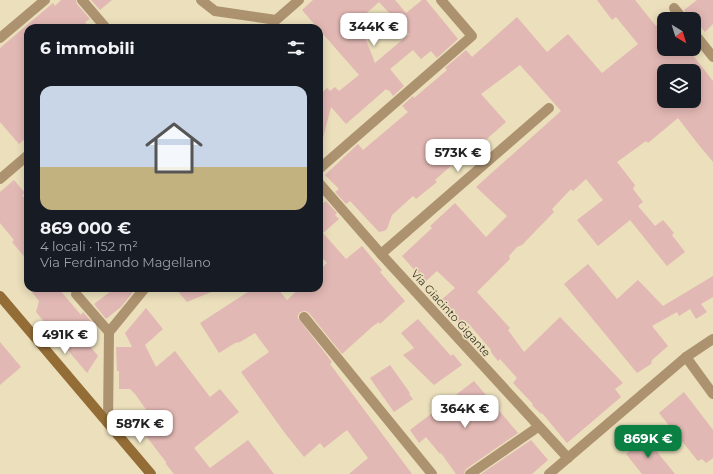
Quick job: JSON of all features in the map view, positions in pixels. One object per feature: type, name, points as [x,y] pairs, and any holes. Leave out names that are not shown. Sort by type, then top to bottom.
[{"type":"main road","points":[[0,296],[151,474]]},
{"type":"street","points":[[0,38],[45,0]]},
{"type":"street","points":[[82,0],[103,24]]},
{"type":"street","points":[[200,0],[215,11],[276,20],[300,0]]},
{"type":"street","points":[[323,166],[472,36],[441,0]]},
{"type":"street","points":[[674,8],[677,12]]},
{"type":"street","points":[[701,42],[713,57]]},
{"type":"street","points":[[381,254],[549,108]]},
{"type":"street","points":[[0,179],[24,158]]},
{"type":"street","name":"Via Giacinto Gigante","points":[[323,188],[381,254],[568,458]]},
{"type":"street","points":[[110,426],[109,332],[142,292]]},
{"type":"street","points":[[76,294],[109,332]]},
{"type":"street","points":[[304,317],[432,474]]},
{"type":"street","points":[[549,474],[686,357],[713,339]]},
{"type":"street","points":[[686,357],[713,394]]},
{"type":"street","points":[[470,474],[538,427]]},
{"type":"building","points":[[61,0],[76,0],[77,4],[90,19],[85,22],[87,24],[28,24],[53,3],[55,6]]},
{"type":"building","points":[[91,0],[112,0],[100,10]]},
{"type":"building","points":[[313,0],[395,0],[406,13],[422,0],[426,0],[458,39],[437,58],[431,51],[421,59],[413,50],[390,69],[404,86],[393,96],[389,90],[388,91],[386,89],[346,124],[331,107],[323,138],[323,92],[327,88],[330,91],[335,87],[339,91],[359,75],[323,34],[323,24],[314,24],[302,10]],"holes":[[[379,2],[409,34],[375,63],[366,40],[353,25]]]},
{"type":"building","points":[[597,0],[635,0],[656,26],[657,25],[657,56],[693,56],[700,64],[657,64],[657,108],[701,108],[701,66],[713,81],[713,162],[678,118],[648,143],[646,141],[617,162],[635,185],[633,189],[643,202],[638,206],[655,226],[663,220],[674,233],[672,235],[685,252],[667,266],[630,220],[598,246],[577,220],[603,200],[586,179],[573,191],[571,189],[552,209],[554,212],[522,245],[517,247],[509,256],[510,259],[477,292],[510,328],[508,330],[524,352],[560,317],[623,383],[615,389],[621,397],[567,443],[542,413],[541,414],[532,405],[533,404],[513,383],[517,378],[500,359],[498,361],[491,350],[468,323],[462,327],[440,301],[455,288],[437,271],[425,282],[402,256],[432,228],[430,226],[455,203],[486,237],[507,216],[476,187],[561,111],[520,65],[481,94],[506,122],[481,144],[479,142],[454,163],[435,180],[437,182],[416,199],[413,196],[392,215],[387,229],[384,231],[379,232],[350,201],[346,204],[335,192],[339,189],[325,175],[358,144],[363,150],[408,112],[402,106],[413,96],[414,98],[447,70],[445,68],[466,50],[472,57],[517,17],[547,52],[568,34],[602,73],[638,44],[616,17],[612,20]]},
{"type":"building","points":[[697,0],[713,0],[713,24],[705,32],[701,27],[701,12],[685,12],[684,10]]},
{"type":"building","points":[[24,28],[24,140],[19,144],[0,122],[0,48]]},
{"type":"building","points":[[14,180],[24,192],[22,195],[24,198],[24,256],[12,242],[14,240],[0,223],[0,192]]},
{"type":"building","points":[[326,201],[337,213],[335,215],[339,219],[323,233],[323,203]]},
{"type":"building","points":[[323,233],[346,259],[362,246],[382,270],[380,272],[405,301],[380,324],[379,322],[373,326],[342,354],[309,313],[306,311],[300,312],[298,318],[332,362],[330,364],[412,474],[349,474],[368,458],[347,430],[324,448],[320,443],[304,457],[241,372],[269,352],[255,333],[219,353],[200,323],[248,292],[280,292],[287,300],[296,292],[323,292],[323,267],[327,263],[323,258]]},
{"type":"building","points":[[588,264],[617,299],[638,280],[663,306],[713,276],[713,297],[701,304],[707,312],[696,319],[690,309],[679,316],[677,312],[652,326],[668,346],[652,360],[651,364],[637,373],[564,284]]},
{"type":"building","points":[[32,292],[61,292],[81,315],[83,312],[96,327],[93,329],[95,332],[79,346],[90,346],[98,356],[87,373],[36,312],[39,301]]},
{"type":"building","points":[[110,292],[133,292],[121,307],[106,319],[94,304]]},
{"type":"building","points":[[178,292],[211,292],[187,302]]},
{"type":"building","points":[[146,308],[163,329],[145,345],[156,367],[175,351],[210,397],[220,389],[239,412],[194,448],[210,468],[248,440],[274,474],[174,474],[146,436],[145,437],[138,428],[152,418],[130,389],[119,389],[119,371],[117,371],[116,347],[132,347],[125,333]]},
{"type":"building","points":[[418,319],[451,356],[453,354],[462,365],[434,385],[403,355],[414,348],[401,333]]},
{"type":"building","points":[[0,342],[21,367],[0,385]]},
{"type":"building","points":[[390,365],[413,399],[394,412],[370,378]]},
{"type":"building","points":[[474,381],[518,433],[466,469],[464,474],[456,474],[441,453],[440,454],[426,437],[419,443],[410,430]]},
{"type":"building","points":[[684,392],[713,430],[713,458],[706,463],[702,459],[698,461],[659,413]]},
{"type":"building","points":[[645,437],[675,474],[642,474],[626,454]]},
{"type":"building","points":[[531,440],[548,460],[532,474],[481,474]]}]
